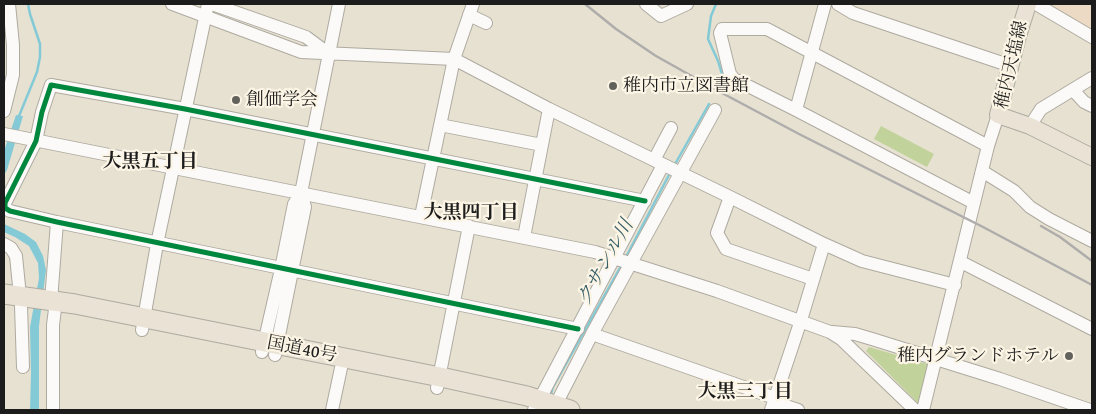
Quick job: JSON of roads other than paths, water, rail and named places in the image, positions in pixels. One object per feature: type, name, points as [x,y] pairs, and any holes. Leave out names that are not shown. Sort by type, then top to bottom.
[{"type":"highway","name":"国道40号","points":[[33,303],[547,406]]},
{"type":"highway","name":"国道40号","points":[[269,349],[341,368],[439,383]]},
{"type":"main road","name":"稚内天塩線","points":[[1028,4],[998,115],[1030,126],[1092,157]]},
{"type":"street","points":[[4,111],[13,75],[13,45],[7,23],[9,4]]},
{"type":"street","points":[[172,4],[208,8],[301,52],[454,59],[549,109],[824,244],[862,261],[955,285]]},
{"type":"street","points":[[269,349],[287,270],[294,204],[301,193],[338,4]]},
{"type":"street","points":[[646,4],[661,16],[687,4]]},
{"type":"street","points":[[796,110],[825,4]]},
{"type":"street","points":[[838,4],[860,16],[1011,66]]},
{"type":"street","points":[[1036,4],[1092,37]]},
{"type":"street","points":[[143,324],[157,244],[208,8]]},
{"type":"street","points":[[421,216],[454,59],[471,10],[486,23]]},
{"type":"street","points":[[974,203],[734,79],[730,74],[720,33],[722,28],[767,29],[988,146]]},
{"type":"street","points":[[1030,126],[1041,109],[1092,78]]},
{"type":"street","points":[[578,328],[157,244],[10,211],[5,208],[5,202],[32,140],[51,84],[645,201]]},
{"type":"street","points":[[1073,90],[1084,102],[1092,106]]},
{"type":"street","points":[[524,236],[549,109]]},
{"type":"street","points":[[547,406],[592,334],[645,201],[668,167],[715,110]]},
{"type":"street","points":[[923,410],[961,262],[988,146],[998,115]]},
{"type":"street","points":[[440,125],[542,144]]},
{"type":"street","points":[[547,406],[578,328],[622,260],[668,167],[671,128]]},
{"type":"street","points":[[4,134],[524,236],[622,260],[801,320],[830,332],[841,339],[915,410]]},
{"type":"street","points":[[982,171],[1014,192],[1030,207],[1092,241]]},
{"type":"street","points":[[730,197],[717,233],[726,249],[813,278]]},
{"type":"street","points":[[23,367],[33,303],[57,222]]},
{"type":"street","points":[[439,383],[469,226]]},
{"type":"street","points":[[4,244],[11,248],[16,256],[33,303],[53,325],[53,410]]},
{"type":"street","points":[[773,403],[824,244]]},
{"type":"street","points":[[961,262],[1092,328]]},
{"type":"street","points":[[830,332],[855,334],[1000,379],[1051,404],[1090,410]]},
{"type":"street","points":[[592,334],[773,403],[798,410]]},
{"type":"street","points":[[332,410],[341,398],[341,368]]},
{"type":"water","points":[[16,115],[23,116],[4,175],[4,151]]},
{"type":"water","points":[[4,224],[25,234],[36,242],[43,256],[46,270],[39,326],[39,410],[30,410],[30,327],[39,278],[38,263],[29,246],[4,232]]},
{"type":"waterway","points":[[19,116],[37,72],[40,57],[40,44],[28,4]]},
{"type":"waterway","name":"クサンル川","points":[[716,4],[711,16],[708,39],[718,61],[722,79]]},
{"type":"waterway","name":"クサンル川","points":[[674,166],[709,104]]},
{"type":"waterway","name":"クサンル川","points":[[626,257],[670,173]]},
{"type":"waterway","name":"クサンル川","points":[[550,397],[553,387],[621,266]]},
{"type":"railway","points":[[585,4],[616,29],[656,56],[722,93],[1092,285]]},
{"type":"railway","points":[[1041,226],[1060,237],[1092,261]]},
{"type":"place","name":"稚内市立図書館","points":[[613,86]]},
{"type":"place","name":"創価学会","points":[[236,100]]},
{"type":"place","name":"稚内グランドホテル","points":[[1069,356]]},
{"type":"district","name":"大黒五丁目","points":[[150,162]]},
{"type":"district","name":"大黒四丁目","points":[[471,213]]},
{"type":"district","name":"大黒三丁目","points":[[745,392]]}]
